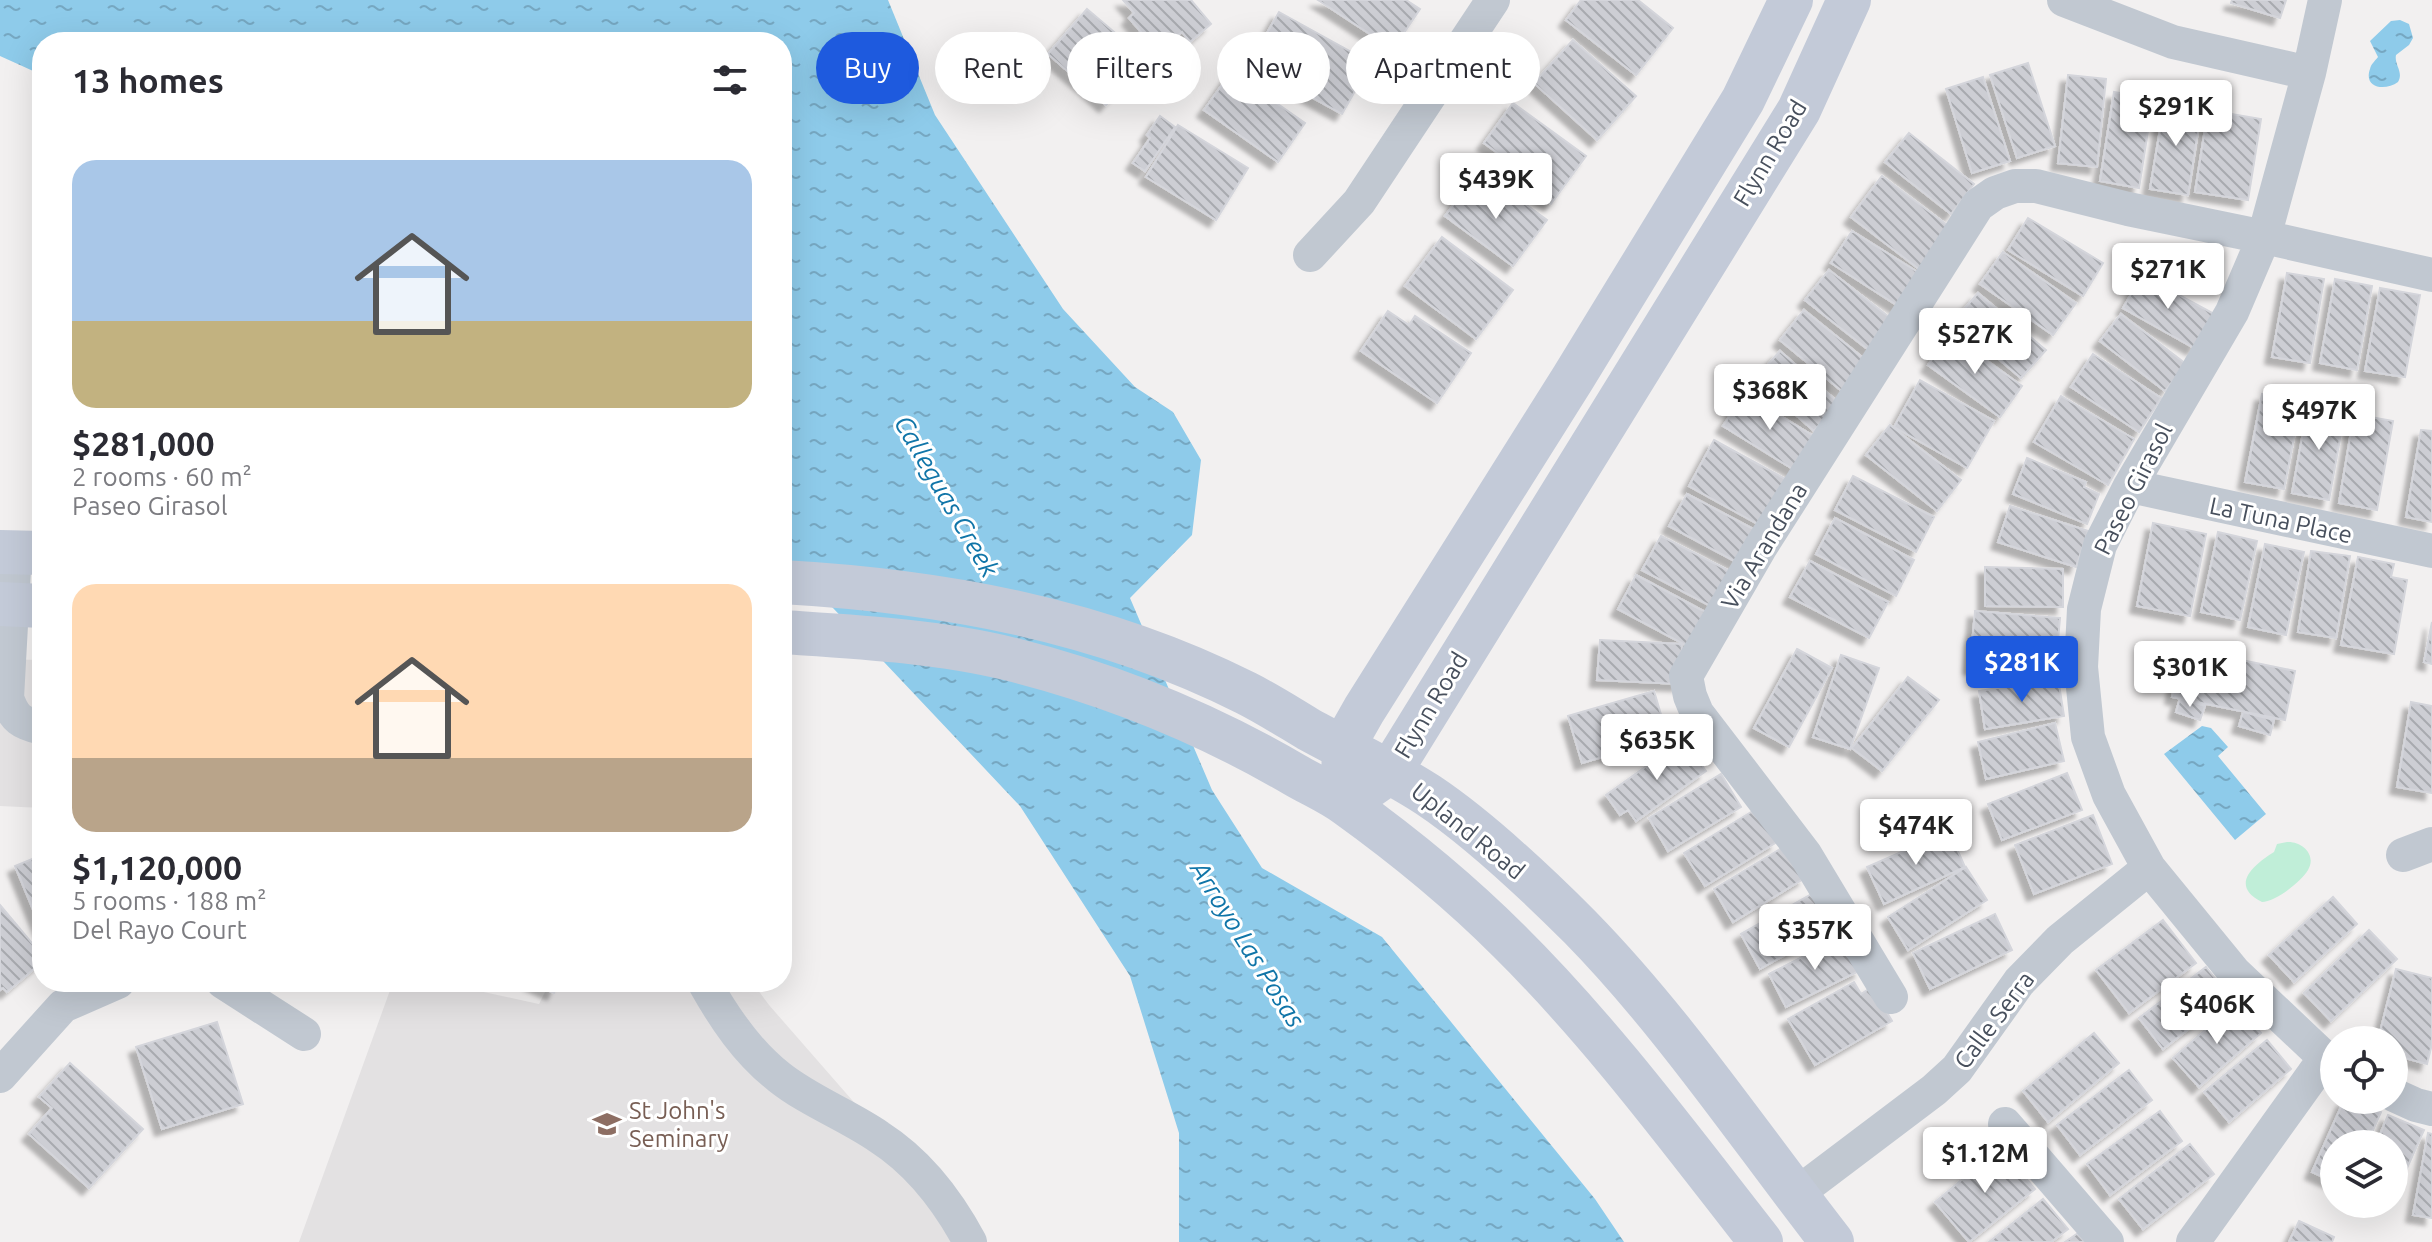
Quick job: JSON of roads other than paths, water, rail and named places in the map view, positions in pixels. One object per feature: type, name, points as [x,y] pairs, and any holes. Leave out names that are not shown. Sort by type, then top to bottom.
[{"type":"main road","points":[[1345,803],[1343,747],[1743,100],[1791,0]]},
{"type":"main road","name":"Flynn Road","points":[[1345,803],[1390,772],[1799,110],[1849,0]]},
{"type":"main road","name":"Upland Road","points":[[792,582],[846,585],[990,605],[1116,640],[1247,694],[1431,797],[1512,863],[1581,928],[1659,1017],[1832,1242]]},
{"type":"main road","points":[[792,633],[882,639],[1008,658],[1089,682],[1215,731],[1345,803],[1441,879],[1519,951],[1645,1095],[1761,1242]]},
{"type":"street","points":[[1310,255],[1359,202],[1493,0]]},
{"type":"street","points":[[2064,0],[2173,42],[2309,73]]},
{"type":"street","name":"Paseo Girasol","points":[[2320,1052],[2234,972],[2149,868],[2109,795],[2088,737],[2081,667],[2084,609],[2100,545],[2130,486],[2232,312],[2264,237],[2309,73],[2325,0]]},
{"type":"street","name":"Via Arandana","points":[[1891,997],[1805,854],[1697,713],[1686,676],[1833,430],[1978,205],[1995,193],[2015,186],[2036,186],[2432,275]]},
{"type":"street","name":"La Tuna Place","points":[[2130,486],[2432,551]]},
{"type":"street","points":[[19,552],[18,605],[7,698],[12,713],[32,726]]},
{"type":"street","name":"Calle Serra","points":[[1795,1195],[1934,1090],[1957,1069],[2019,982],[2060,940],[2149,868]]},
{"type":"street","points":[[0,1076],[63,1006],[95,992]]},
{"type":"street","points":[[239,992],[304,1034]]},
{"type":"street","points":[[710,992],[745,1045],[780,1078],[881,1138],[921,1171],[957,1217],[970,1242]]},
{"type":"street","points":[[2193,1242],[2320,1074]]},
{"type":"street","points":[[2408,1101],[2432,1109]]},
{"type":"street","points":[[2005,1124],[2107,1242]]},
{"type":"water","points":[[0,0],[888,0],[901,32],[816,32],[816,104],[919,104],[919,76],[935,115],[1063,309],[1135,387],[1173,412],[1201,460],[1192,535],[1130,598],[1212,790],[1262,868],[1382,937],[1595,1199],[1624,1242],[1179,1242],[1179,1133],[1130,976],[1020,806],[792,565],[792,32],[32,32],[32,70],[0,56]]},
{"type":"water","points":[[2400,20],[2409,24],[2413,38],[2396,55],[2400,78],[2393,85],[2377,86],[2369,76],[2371,66],[2378,57],[2370,41],[2391,21]]},
{"type":"water","points":[[2202,726],[2211,728],[2228,747],[2218,756],[2266,814],[2235,840],[2164,754]]},
{"type":"place","name":"St John's Seminary","points":[[607,1124]]},
{"type":"water label","name":"Calleguas Creek","points":[[947,496]]},
{"type":"water label","name":"Arroyo Las Posas","points":[[1248,944]]}]
